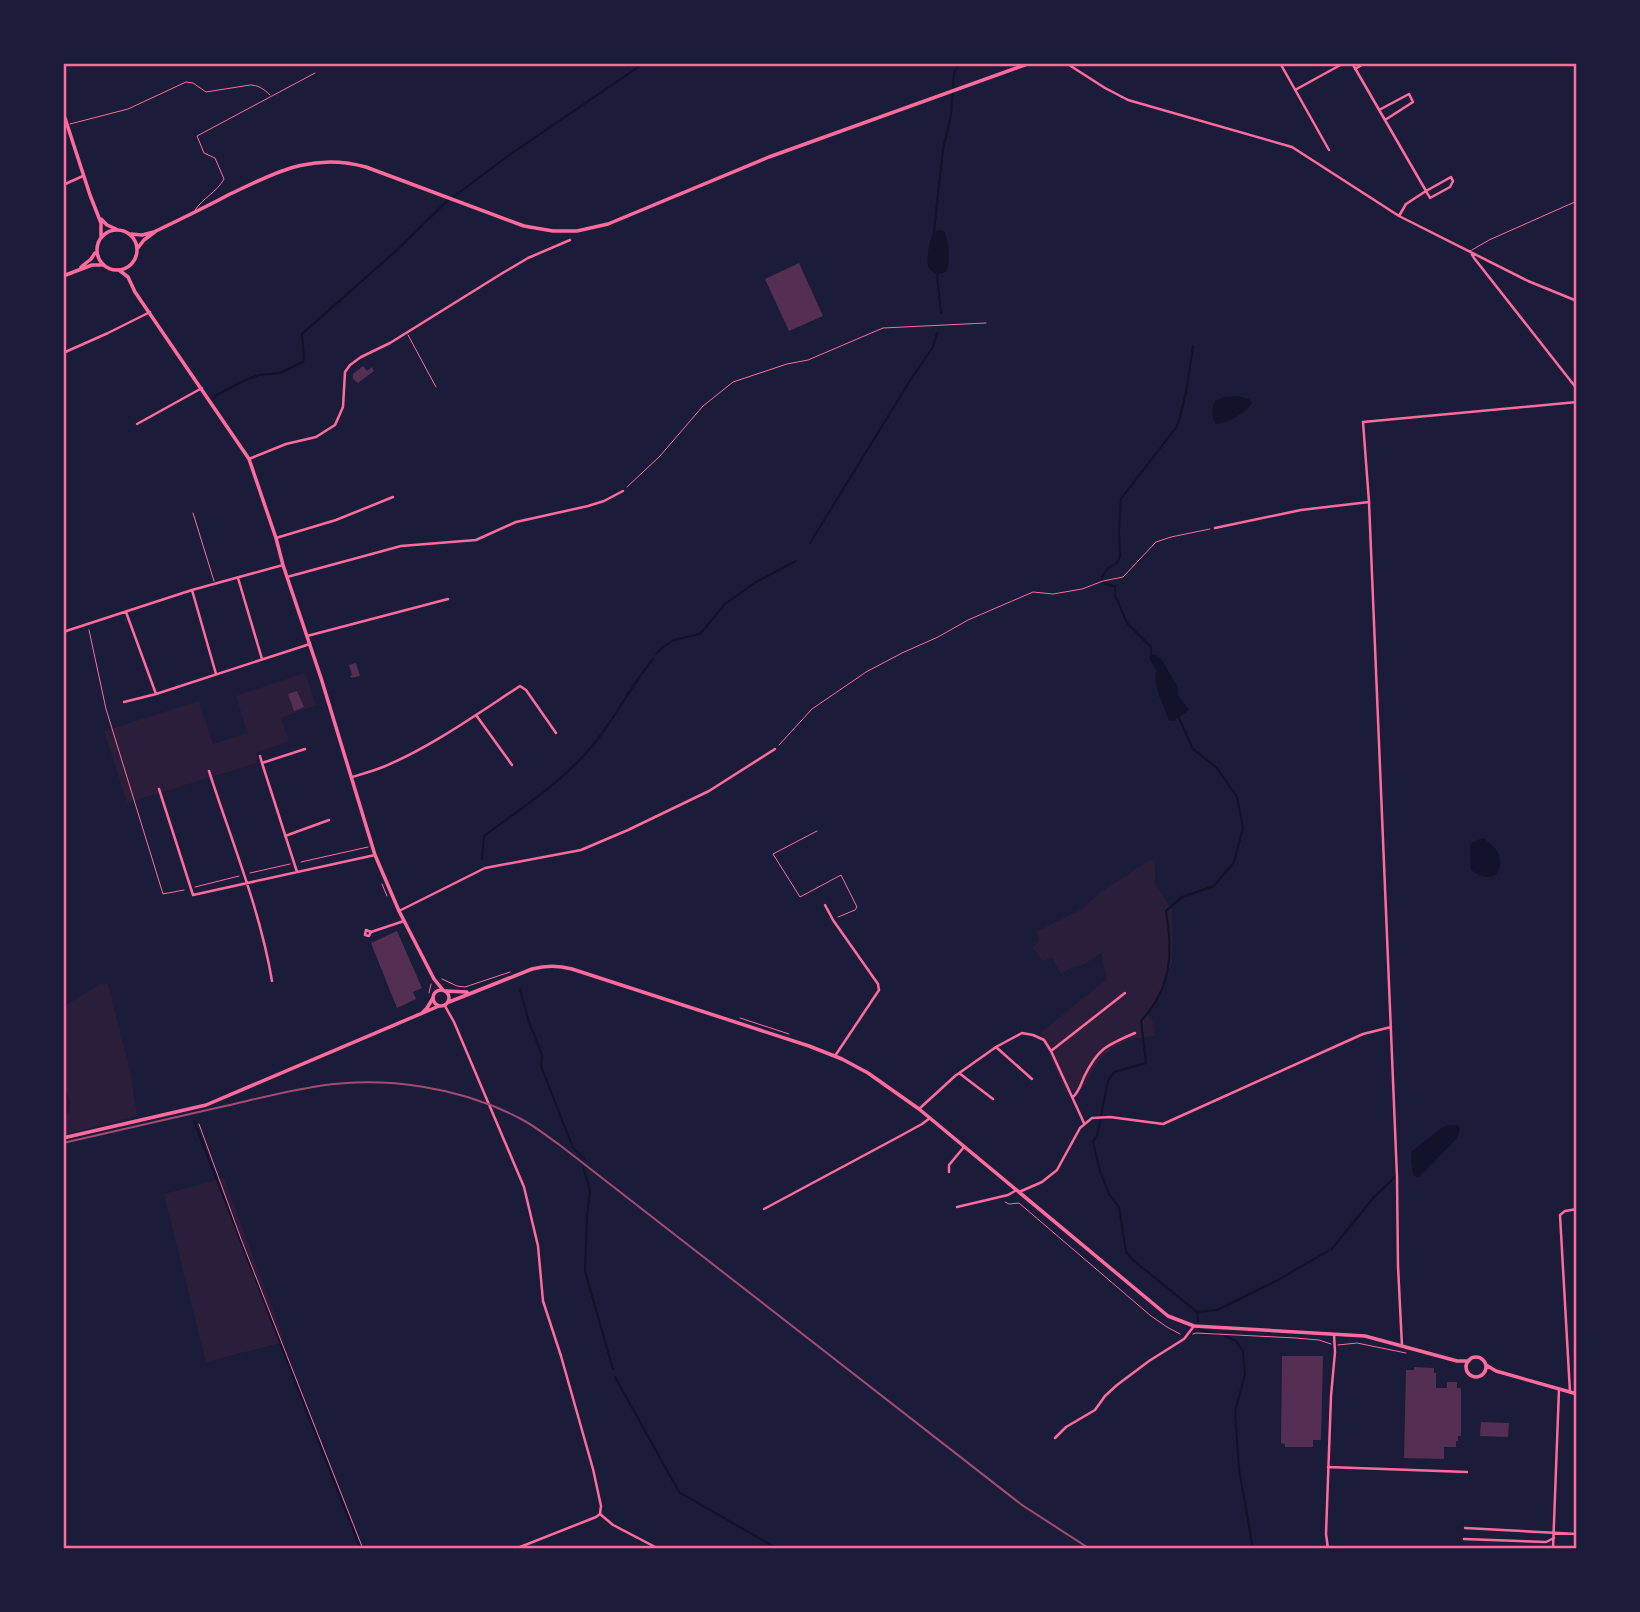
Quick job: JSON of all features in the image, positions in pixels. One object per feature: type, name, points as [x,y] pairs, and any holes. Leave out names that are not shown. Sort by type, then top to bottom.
[{"type":"main road","points":[[137,249],[156,231],[284,169],[306,163],[326,162],[362,166],[535,229],[561,232],[588,229],[628,216],[769,157],[1030,63]]},
{"type":"main road","points":[[63,112],[101,223],[101,236]]},
{"type":"main road","points":[[98,215],[107,225],[123,230],[135,240],[136,256],[130,271],[132,284]]},
{"type":"main road","points":[[116,229],[101,236],[97,243],[99,260],[110,269],[120,270],[131,264]]},
{"type":"main road","points":[[130,234],[156,231]]},
{"type":"main road","points":[[77,270],[89,261],[96,251]]},
{"type":"main road","points":[[63,276],[92,265],[103,265]]},
{"type":"main road","points":[[120,270],[128,277],[135,292],[249,459],[375,855],[432,981],[435,1003],[442,1006]]},
{"type":"main road","points":[[63,1138],[206,1105],[472,992],[532,969],[544,966],[565,967],[761,1030],[835,1056],[868,1073],[919,1109],[1168,1317],[1195,1326],[1365,1336],[1402,1349],[1457,1361],[1469,1361],[1478,1357],[1496,1371],[1577,1394]]},
{"type":"main road","points":[[432,981],[450,996],[449,1002]]},
{"type":"main road","points":[[420,1015],[438,991],[472,992]]},
{"type":"main road","points":[[1457,1361],[1473,1377],[1496,1371]]},
{"type":"main road","points":[[1466,1369],[1469,1361]]},
{"type":"main road","points":[[1484,1373],[1486,1365]]},
{"type":"street","points":[[1066,63],[1128,100],[1292,147],[1399,216],[1528,281],[1577,301]]},
{"type":"street","points":[[1280,63],[1329,150]]},
{"type":"street","points":[[1295,90],[1344,63]]},
{"type":"street","points":[[1352,63],[1355,69],[1385,120],[1426,191],[1430,198],[1450,187],[1453,181],[1451,177],[1426,191],[1406,204],[1399,216]]},
{"type":"street","points":[[1355,69],[1365,63]]},
{"type":"street","points":[[1379,110],[1409,94],[1413,102],[1385,120]]},
{"type":"street","points":[[63,185],[83,176]]},
{"type":"street","points":[[249,459],[286,444],[316,437],[335,425],[341,416],[345,372],[350,365],[528,258],[570,240]]},
{"type":"street","points":[[1470,251],[1577,389]]},
{"type":"street","points":[[63,353],[150,312]]},
{"type":"street","points":[[137,424],[202,388]]},
{"type":"street","points":[[1402,1349],[1369,502],[1363,422],[1577,402]]},
{"type":"street","points":[[287,577],[401,546],[476,540],[516,522],[588,506],[623,491]]},
{"type":"street","points":[[276,538],[336,520],[393,497]]},
{"type":"street","points":[[1215,528],[1301,510],[1369,502]]},
{"type":"street","points":[[63,632],[192,590],[283,565]]},
{"type":"street","points":[[238,578],[262,659]]},
{"type":"street","points":[[192,590],[216,674]]},
{"type":"street","points":[[307,636],[448,599]]},
{"type":"street","points":[[126,611],[156,694]]},
{"type":"street","points":[[124,702],[310,644]]},
{"type":"street","points":[[352,777],[391,763],[476,715],[520,686],[526,690],[556,733]]},
{"type":"street","points":[[476,715],[512,765]]},
{"type":"street","points":[[262,763],[305,749]]},
{"type":"street","points":[[399,911],[485,868],[581,850],[628,830],[709,790],[775,749]]},
{"type":"street","points":[[260,756],[297,872]]},
{"type":"street","points":[[209,771],[247,883],[272,981]]},
{"type":"street","points":[[159,789],[193,895],[375,855]]},
{"type":"street","points":[[285,836],[329,820]]},
{"type":"street","points":[[825,905],[878,984],[879,990],[835,1056]]},
{"type":"street","points":[[371,932],[404,920]]},
{"type":"street","points":[[1051,1051],[1125,993]]},
{"type":"street","points":[[442,1006],[454,1022],[524,1187],[538,1245],[543,1301],[593,1469],[601,1506],[600,1514],[596,1517],[515,1549]]},
{"type":"street","points":[[957,1207],[1003,1196],[1042,1181],[1057,1170],[1080,1128],[1092,1118],[1110,1117],[1163,1124],[1363,1034],[1391,1027]]},
{"type":"street","points":[[919,1109],[950,1079],[1023,1032],[1044,1040],[1084,1123]]},
{"type":"street","points":[[1073,1097],[1078,1093],[1093,1058],[1106,1046],[1135,1033]]},
{"type":"street","points":[[996,1047],[1032,1079]]},
{"type":"street","points":[[959,1073],[993,1099]]},
{"type":"street","points":[[764,1209],[930,1118]]},
{"type":"street","points":[[949,1172],[949,1165],[964,1147]]},
{"type":"street","points":[[1570,1392],[1560,1215],[1564,1211],[1577,1209]]},
{"type":"street","points":[[1055,1438],[1066,1427],[1095,1410],[1117,1385],[1186,1337],[1195,1326]]},
{"type":"street","points":[[1328,1549],[1326,1534],[1334,1334]]},
{"type":"street","points":[[1553,1549],[1559,1389]]},
{"type":"street","points":[[1328,1467],[1467,1472]]},
{"type":"street","points":[[600,1514],[613,1525],[659,1549]]},
{"type":"street","points":[[1465,1528],[1554,1536],[1577,1534]]},
{"type":"street","points":[[1464,1539],[1546,1542],[1554,1536]]},
{"type":"lane","points":[[194,212],[207,196],[219,188],[224,179],[215,158],[204,153],[197,136],[315,73]]},
{"type":"lane","points":[[67,125],[128,109],[186,82],[193,83],[206,92],[255,85],[271,96]]},
{"type":"lane","points":[[1470,251],[1577,201]]},
{"type":"lane","points":[[407,333],[436,387]]},
{"type":"lane","points":[[193,513],[215,584]]},
{"type":"path","points":[[623,491],[660,456],[704,405],[733,382],[808,360],[883,328],[986,323]]},
{"type":"path","points":[[775,749],[811,709],[866,672],[902,653],[1033,592],[1053,594],[1123,577],[1156,542],[1215,528]]},
{"type":"path","points":[[87,624],[106,709],[163,894],[361,849]]},
{"type":"path","points":[[817,831],[773,854],[800,897],[841,875],[857,907],[833,920]]},
{"type":"path","points":[[432,981],[439,978],[450,984],[465,986],[509,972]]},
{"type":"path","points":[[735,1017],[790,1034]]},
{"type":"path","points":[[199,1124],[241,1239],[363,1549]]},
{"type":"path","points":[[1003,1196],[1005,1203],[1019,1203],[1151,1316],[1188,1338],[1196,1333],[1219,1334],[1320,1340],[1334,1346],[1357,1343],[1402,1349]]},
{"type":"shaded area","points":[[934,231],[945,232],[949,262],[946,272],[937,274],[928,266],[928,253]]},
{"type":"shaded area","points":[[1237,396],[1249,399],[1252,403],[1236,417],[1216,424],[1212,413],[1215,401]]},
{"type":"shaded area","points":[[1151,654],[1162,660],[1178,688],[1178,695],[1189,710],[1174,721],[1169,720],[1159,696],[1156,670],[1149,658]]},
{"type":"shaded area","points":[[305,673],[316,705],[281,718],[289,742],[257,752],[257,763],[127,803],[104,731],[199,701],[213,744],[247,733],[248,735],[236,696]]},
{"type":"shaded area","points":[[1483,838],[1499,855],[1497,873],[1488,877],[1471,870],[1471,843]]},
{"type":"shaded area","points":[[1151,859],[1155,866],[1155,883],[1172,910],[1173,941],[1172,962],[1167,978],[1148,1014],[1153,1022],[1155,1036],[1120,1044],[1103,1057],[1084,1088],[1066,1093],[1040,1033],[1107,979],[1101,953],[1085,964],[1061,974],[1052,958],[1042,961],[1033,948],[1039,940],[1036,932],[1080,910],[1101,892]]},
{"type":"shaded area","points":[[100,984],[108,984],[131,1075],[137,1116],[63,1135],[63,1116],[69,1112],[70,1105],[69,1097],[63,1089],[63,1007]]},
{"type":"shaded area","points":[[1457,1125],[1460,1128],[1458,1137],[1419,1177],[1413,1175],[1411,1152],[1441,1128]]},
{"type":"shaded area","points":[[224,1178],[285,1342],[206,1362],[164,1194]]},
{"type":"building","points":[[799,263],[823,316],[789,331],[765,279]]},
{"type":"building","points":[[363,366],[367,371],[372,367],[374,371],[358,383],[353,379],[353,374]]},
{"type":"building","points":[[356,663],[360,676],[351,678],[349,665]]},
{"type":"building","points":[[297,691],[304,707],[294,711],[288,694]]},
{"type":"building","points":[[397,931],[422,988],[413,992],[416,999],[397,1008],[371,943]]},
{"type":"building","points":[[1282,1356],[1323,1356],[1321,1440],[1313,1440],[1313,1447],[1285,1447],[1285,1444],[1281,1443]]},
{"type":"building","points":[[1414,1367],[1434,1368],[1436,1388],[1447,1388],[1447,1382],[1457,1382],[1457,1388],[1461,1388],[1461,1436],[1458,1436],[1456,1447],[1444,1447],[1444,1459],[1404,1458],[1406,1370],[1414,1370]]},
{"type":"building","points":[[1481,1422],[1509,1423],[1508,1437],[1480,1436]]},
{"type":"waterway","points":[[453,197],[644,63]]},
{"type":"waterway","points":[[934,231],[943,149],[951,115],[954,73],[959,63]]},
{"type":"waterway","points":[[213,399],[243,381],[259,375],[280,373],[303,362],[302,334],[398,249],[448,200]]},
{"type":"waterway","points":[[937,274],[941,313]]},
{"type":"waterway","points":[[810,543],[933,347],[937,333]]},
{"type":"waterway","points":[[1151,654],[1151,647],[1127,623],[1115,595],[1115,586],[1104,584],[1102,577],[1107,569],[1118,562],[1120,556],[1121,499],[1177,426],[1193,346]]},
{"type":"waterway","points":[[656,654],[674,640],[700,634],[725,604],[756,582],[796,561]]},
{"type":"waterway","points":[[482,859],[484,836],[564,775],[588,751],[653,659]]},
{"type":"waterway","points":[[1101,1116],[1108,1081],[1114,1072],[1146,1063],[1141,1021],[1159,996],[1168,969],[1166,911],[1182,897],[1214,886],[1234,862],[1243,828],[1237,797],[1217,768],[1193,749],[1179,718]]},
{"type":"waterway","points":[[520,989],[542,1055],[541,1066],[573,1148],[585,1159]]},
{"type":"waterway","points":[[1101,1119],[1093,1142],[1109,1194],[1119,1207],[1126,1252],[1197,1312]]},
{"type":"waterway","points":[[194,1121],[349,1520]]},
{"type":"waterway","points":[[583,1166],[590,1191],[585,1271],[613,1369]]},
{"type":"waterway","points":[[1331,1250],[1374,1197],[1396,1176]]},
{"type":"waterway","points":[[1218,1334],[1199,1330],[1197,1312],[1217,1310],[1278,1280],[1328,1251]]},
{"type":"waterway","points":[[1223,1335],[1236,1341],[1243,1351],[1245,1375],[1235,1411],[1239,1469],[1253,1549]]},
{"type":"waterway","points":[[615,1377],[679,1492],[778,1549]]},
{"type":"waterway","points":[[351,1524],[360,1549]]},
{"type":"railway","points":[[63,1143],[283,1093],[344,1083],[370,1082],[423,1087],[474,1099],[498,1108],[526,1122],[561,1146],[1022,1505],[1090,1549]]}]
